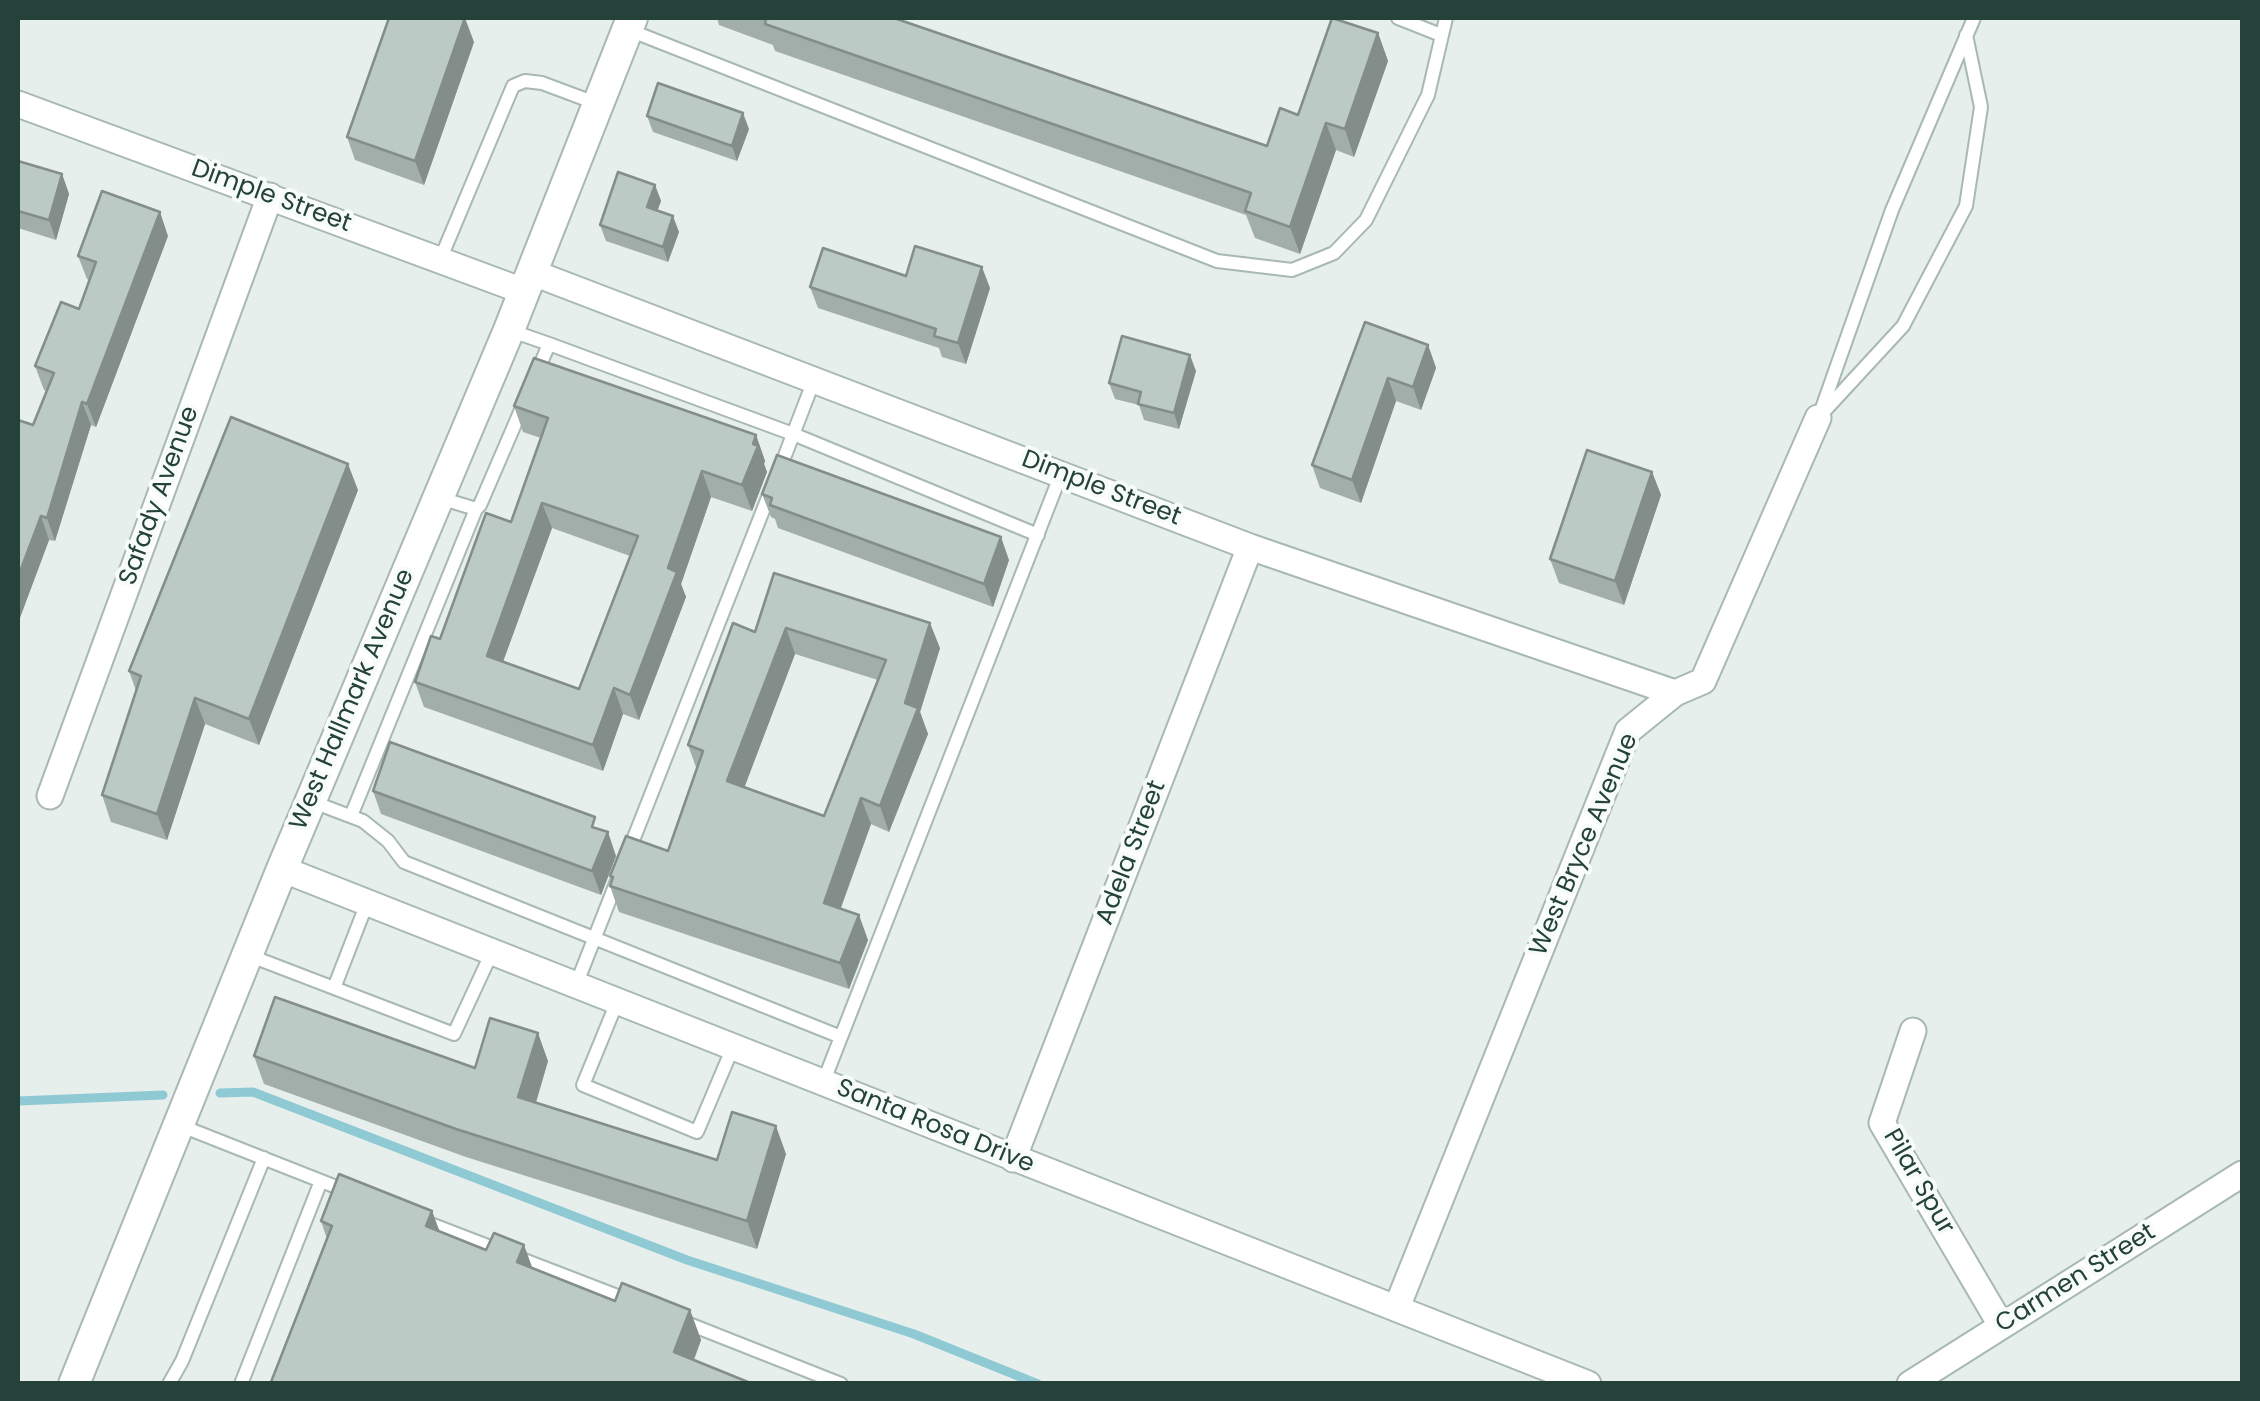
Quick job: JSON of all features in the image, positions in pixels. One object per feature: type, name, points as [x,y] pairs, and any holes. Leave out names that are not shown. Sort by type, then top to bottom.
[{"type":"street","name":"West Hallmark Avenue","points":[[74,1384],[282,869],[509,330],[630,24]]},
{"type":"street","name":"Dimple Street","points":[[18,104],[440,260],[527,281],[814,380],[1250,547],[1675,693]]},
{"type":"street","name":"Safady Avenue","points":[[50,796],[270,196]]},
{"type":"street","name":"West Bryce Avenue","points":[[1397,1307],[1628,731],[1675,693],[1702,681],[1818,418]]},
{"type":"street","name":"Adela Street","points":[[1013,1158],[1250,547]]},
{"type":"street","name":"Santa Rosa Drive","points":[[282,869],[1588,1384]]},
{"type":"street","name":"Pilar Spur","points":[[1913,1031],[1882,1123],[2001,1326]]},
{"type":"street","name":"Carmen Street","points":[[1910,1384],[2242,1174]]},
{"type":"lane","points":[[1398,18],[1440,35]]},
{"type":"lane","points":[[630,24],[680,50],[1217,261],[1292,270],[1334,254],[1366,220],[1428,96],[1446,18]]},
{"type":"lane","name":"West Bryce Avenue","points":[[1818,418],[1892,210],[1974,18]]},
{"type":"lane","name":"West Bryce Avenue","points":[[1818,418],[1903,326],[1966,206],[1980,107],[1966,34]]},
{"type":"lane","points":[[440,260],[514,86],[525,81],[542,83],[598,104]]},
{"type":"lane","points":[[509,330],[793,434],[1038,535]]},
{"type":"lane","points":[[351,816],[548,344]]},
{"type":"lane","points":[[576,985],[814,380]]},
{"type":"lane","points":[[823,1083],[1062,474]]},
{"type":"lane","points":[[437,498],[476,509]]},
{"type":"lane","points":[[311,801],[351,816],[388,842],[404,862],[841,1037]]},
{"type":"lane","points":[[334,988],[368,903]]},
{"type":"lane","points":[[248,955],[454,1034],[492,952]]},
{"type":"lane","points":[[617,1002],[583,1085],[697,1132],[733,1048]]},
{"type":"lane","points":[[179,1125],[358,1195]]},
{"type":"lane","points":[[169,1384],[264,1158]]},
{"type":"lane","points":[[241,1384],[321,1181]]},
{"type":"lane","points":[[414,1217],[656,1311]]},
{"type":"lane","points":[[674,1318],[841,1384]]},
{"type":"building","points":[[389,18],[465,18],[415,161],[347,137]]},
{"type":"building","points":[[762,18],[894,18],[1267,146],[1280,108],[1298,115],[1332,18],[1378,33],[1345,129],[1326,123],[1290,227],[1245,211],[1251,193],[765,24],[766,19]]},
{"type":"building","points":[[658,83],[743,113],[732,146],[647,116]]},
{"type":"building","points":[[18,161],[62,174],[49,220],[18,211]]},
{"type":"building","points":[[618,172],[655,185],[647,207],[673,216],[663,247],[600,225]]},
{"type":"building","points":[[102,191],[160,212],[87,404],[82,402],[47,518],[41,516],[18,577],[18,420],[33,425],[54,373],[35,366],[61,302],[79,309],[96,262],[78,256]]},
{"type":"building","points":[[915,246],[982,267],[958,343],[934,336],[936,329],[810,287],[823,248],[906,276]]},
{"type":"building","points":[[1365,322],[1428,345],[1413,387],[1388,378],[1352,480],[1312,465]]},
{"type":"building","points":[[1122,336],[1190,355],[1174,413],[1138,404],[1141,392],[1109,383]]},
{"type":"building","points":[[534,358],[756,435],[753,444],[758,446],[742,485],[702,471],[668,568],[677,572],[630,695],[614,688],[593,745],[415,682],[431,636],[440,639],[486,513],[511,522],[548,418],[514,406]],"holes":[[[542,503],[638,536],[579,689],[487,656]]]},
{"type":"building","points":[[231,417],[348,464],[249,719],[195,698],[157,814],[102,795],[141,676],[129,671]]},
{"type":"building","points":[[1587,450],[1652,472],[1615,581],[1550,559]]},
{"type":"building","points":[[777,455],[1001,537],[984,584],[770,505],[772,498],[762,494]]},
{"type":"building","points":[[774,573],[930,623],[905,703],[918,708],[880,806],[861,798],[824,903],[859,915],[840,963],[610,886],[610,876],[626,836],[668,851],[703,751],[688,745],[733,623],[755,632]],"holes":[[[786,628],[886,660],[824,816],[727,781]]]},
{"type":"building","points":[[390,742],[595,817],[592,827],[608,832],[592,871],[373,791]]},
{"type":"building","points":[[275,997],[475,1068],[490,1018],[538,1033],[518,1097],[717,1160],[732,1112],[776,1126],[747,1221],[456,1129],[254,1056]]},
{"type":"building","points":[[339,1174],[432,1211],[426,1226],[486,1250],[494,1233],[524,1245],[517,1262],[615,1301],[622,1283],[690,1310],[674,1352],[753,1384],[274,1384],[271,1382],[332,1226],[321,1221]]},
{"type":"waterway","points":[[220,1093],[253,1092],[687,1260],[914,1334],[1038,1384]]},
{"type":"waterway","points":[[18,1101],[163,1095]]}]
